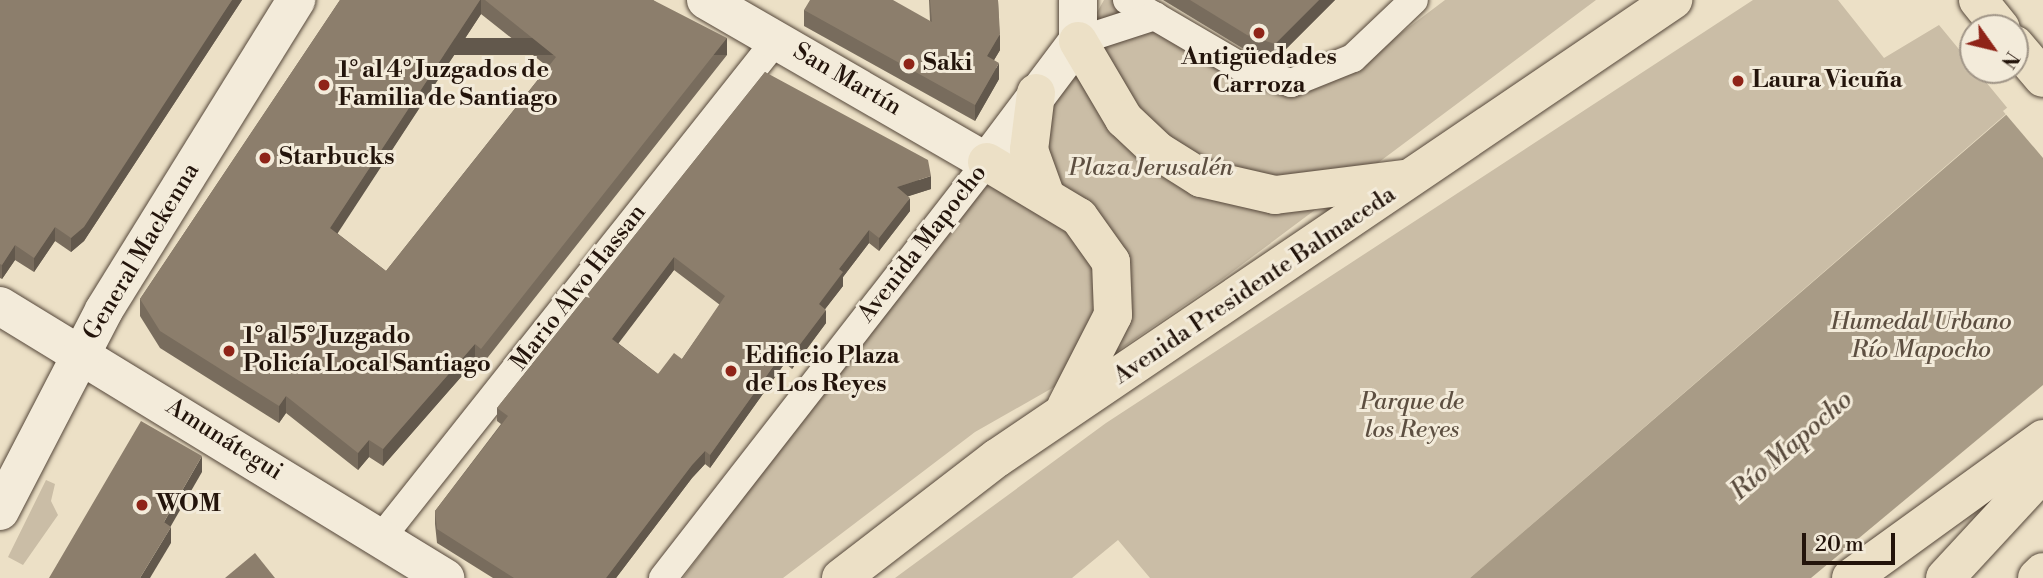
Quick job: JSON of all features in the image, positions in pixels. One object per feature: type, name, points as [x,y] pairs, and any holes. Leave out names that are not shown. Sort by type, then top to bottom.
[{"type":"main road","name":"General Mackenna","points":[[0,511],[82,352],[296,0]]},
{"type":"main road","name":"San Martín","points":[[706,0],[987,162]]},
{"type":"main road","points":[[1078,0],[1078,41],[1124,119],[1158,151],[1200,177],[1275,195],[1423,174]]},
{"type":"main road","name":"Avenida Presidente Balmaceda","points":[[841,578],[925,509],[1423,174],[1673,0]]},
{"type":"main road","points":[[1978,0],[1990,14]]},
{"type":"main road","name":"Avenida Mapocho","points":[[987,162],[1036,93],[1078,41]]},
{"type":"main road","points":[[2029,62],[2043,78]]},
{"type":"main road","points":[[1036,93],[1029,150],[1045,194]]},
{"type":"main road","points":[[987,162],[1045,194],[1092,229],[1115,276],[1104,338],[1061,415]]},
{"type":"main road","name":"Amunátegui","points":[[0,306],[82,352],[445,578]]},
{"type":"main road","points":[[1851,578],[2043,439]]},
{"type":"main road","points":[[1945,578],[2043,472]]},
{"type":"main road","points":[[2037,578],[2043,572]]},
{"type":"street","points":[[1127,0],[1240,66],[1291,83],[1320,77],[1353,58],[1414,0]]},
{"type":"street","points":[[1078,41],[1155,16]]},
{"type":"street","name":"Mario Alvo Hassan","points":[[381,538],[777,39]]},
{"type":"street","name":"Avenida Mapocho","points":[[663,578],[987,162]]},
{"type":"green space","name":"Plaza Jerusalén","points":[[1104,0],[1137,0],[1244,73],[1348,73],[1445,0],[1596,0],[1224,278],[1119,350],[975,432],[783,578],[683,578],[1078,46]]},
{"type":"green space","name":"Parque de los Reyes","points":[[1753,0],[1838,0],[1884,58],[1939,25],[1959,49],[1959,84],[1988,84],[2009,110],[2043,82],[1470,578],[1150,578],[1118,540],[1072,578],[895,578],[1106,423]]},
{"type":"green space","points":[[46,480],[55,484],[51,501],[58,515],[23,565],[8,557]]},
{"type":"water","name":"Humedal Urbano Río Mapocho","points":[[2043,83],[2043,385],[1811,578],[1470,578]]},
{"type":"pier","points":[[2043,79],[2043,158],[2003,111]]},
{"type":"building","points":[[0,0],[232,0],[84,227],[71,238],[55,227],[34,258],[15,245],[2,265],[0,264]]},
{"type":"building","points":[[340,0],[480,0],[330,228],[386,271],[556,57],[485,0],[653,0],[727,38],[481,349],[475,344],[383,449],[369,440],[358,453],[286,396],[279,406],[160,331],[140,299]]},
{"type":"building","points":[[810,0],[893,0],[932,22],[930,0],[998,0],[1000,34],[987,56],[999,63],[975,105],[804,10]]},
{"type":"building","points":[[1190,0],[1319,0],[1275,44],[1247,35]]},
{"type":"building","points":[[765,72],[928,160],[931,176],[897,187],[910,198],[879,238],[869,230],[839,269],[843,272],[819,304],[826,310],[792,355],[785,350],[710,455],[705,451],[692,465],[606,578],[514,578],[437,529],[435,511],[508,416],[497,408]],"holes":[[[674,257],[725,296],[682,359],[674,353],[658,374],[612,339]]]},
{"type":"building","name":"WOM","points":[[141,421],[202,456],[164,522],[171,527],[140,578],[49,578]]},
{"type":"building","points":[[255,553],[275,578],[225,578]]},
{"type":"place","name":"Antigüedades Carroza","points":[[1259,33]]},
{"type":"place","name":"Saki","points":[[909,64]]},
{"type":"place","name":"Laura Vicuña","points":[[1738,81]]},
{"type":"place","name":"1° al 4° Juzgados de Familia de Santiago","points":[[324,85]]},
{"type":"place","name":"Starbucks","points":[[265,158]]},
{"type":"place","name":"1° al 5° Juzgado Policía Local Santiago","points":[[229,351]]},
{"type":"place","name":"Edificio Plaza de Los Reyes","points":[[731,371]]},
{"type":"place","name":"WOM","points":[[142,505]]},
{"type":"water label","name":"Río Mapocho","points":[[1792,446]]}]
